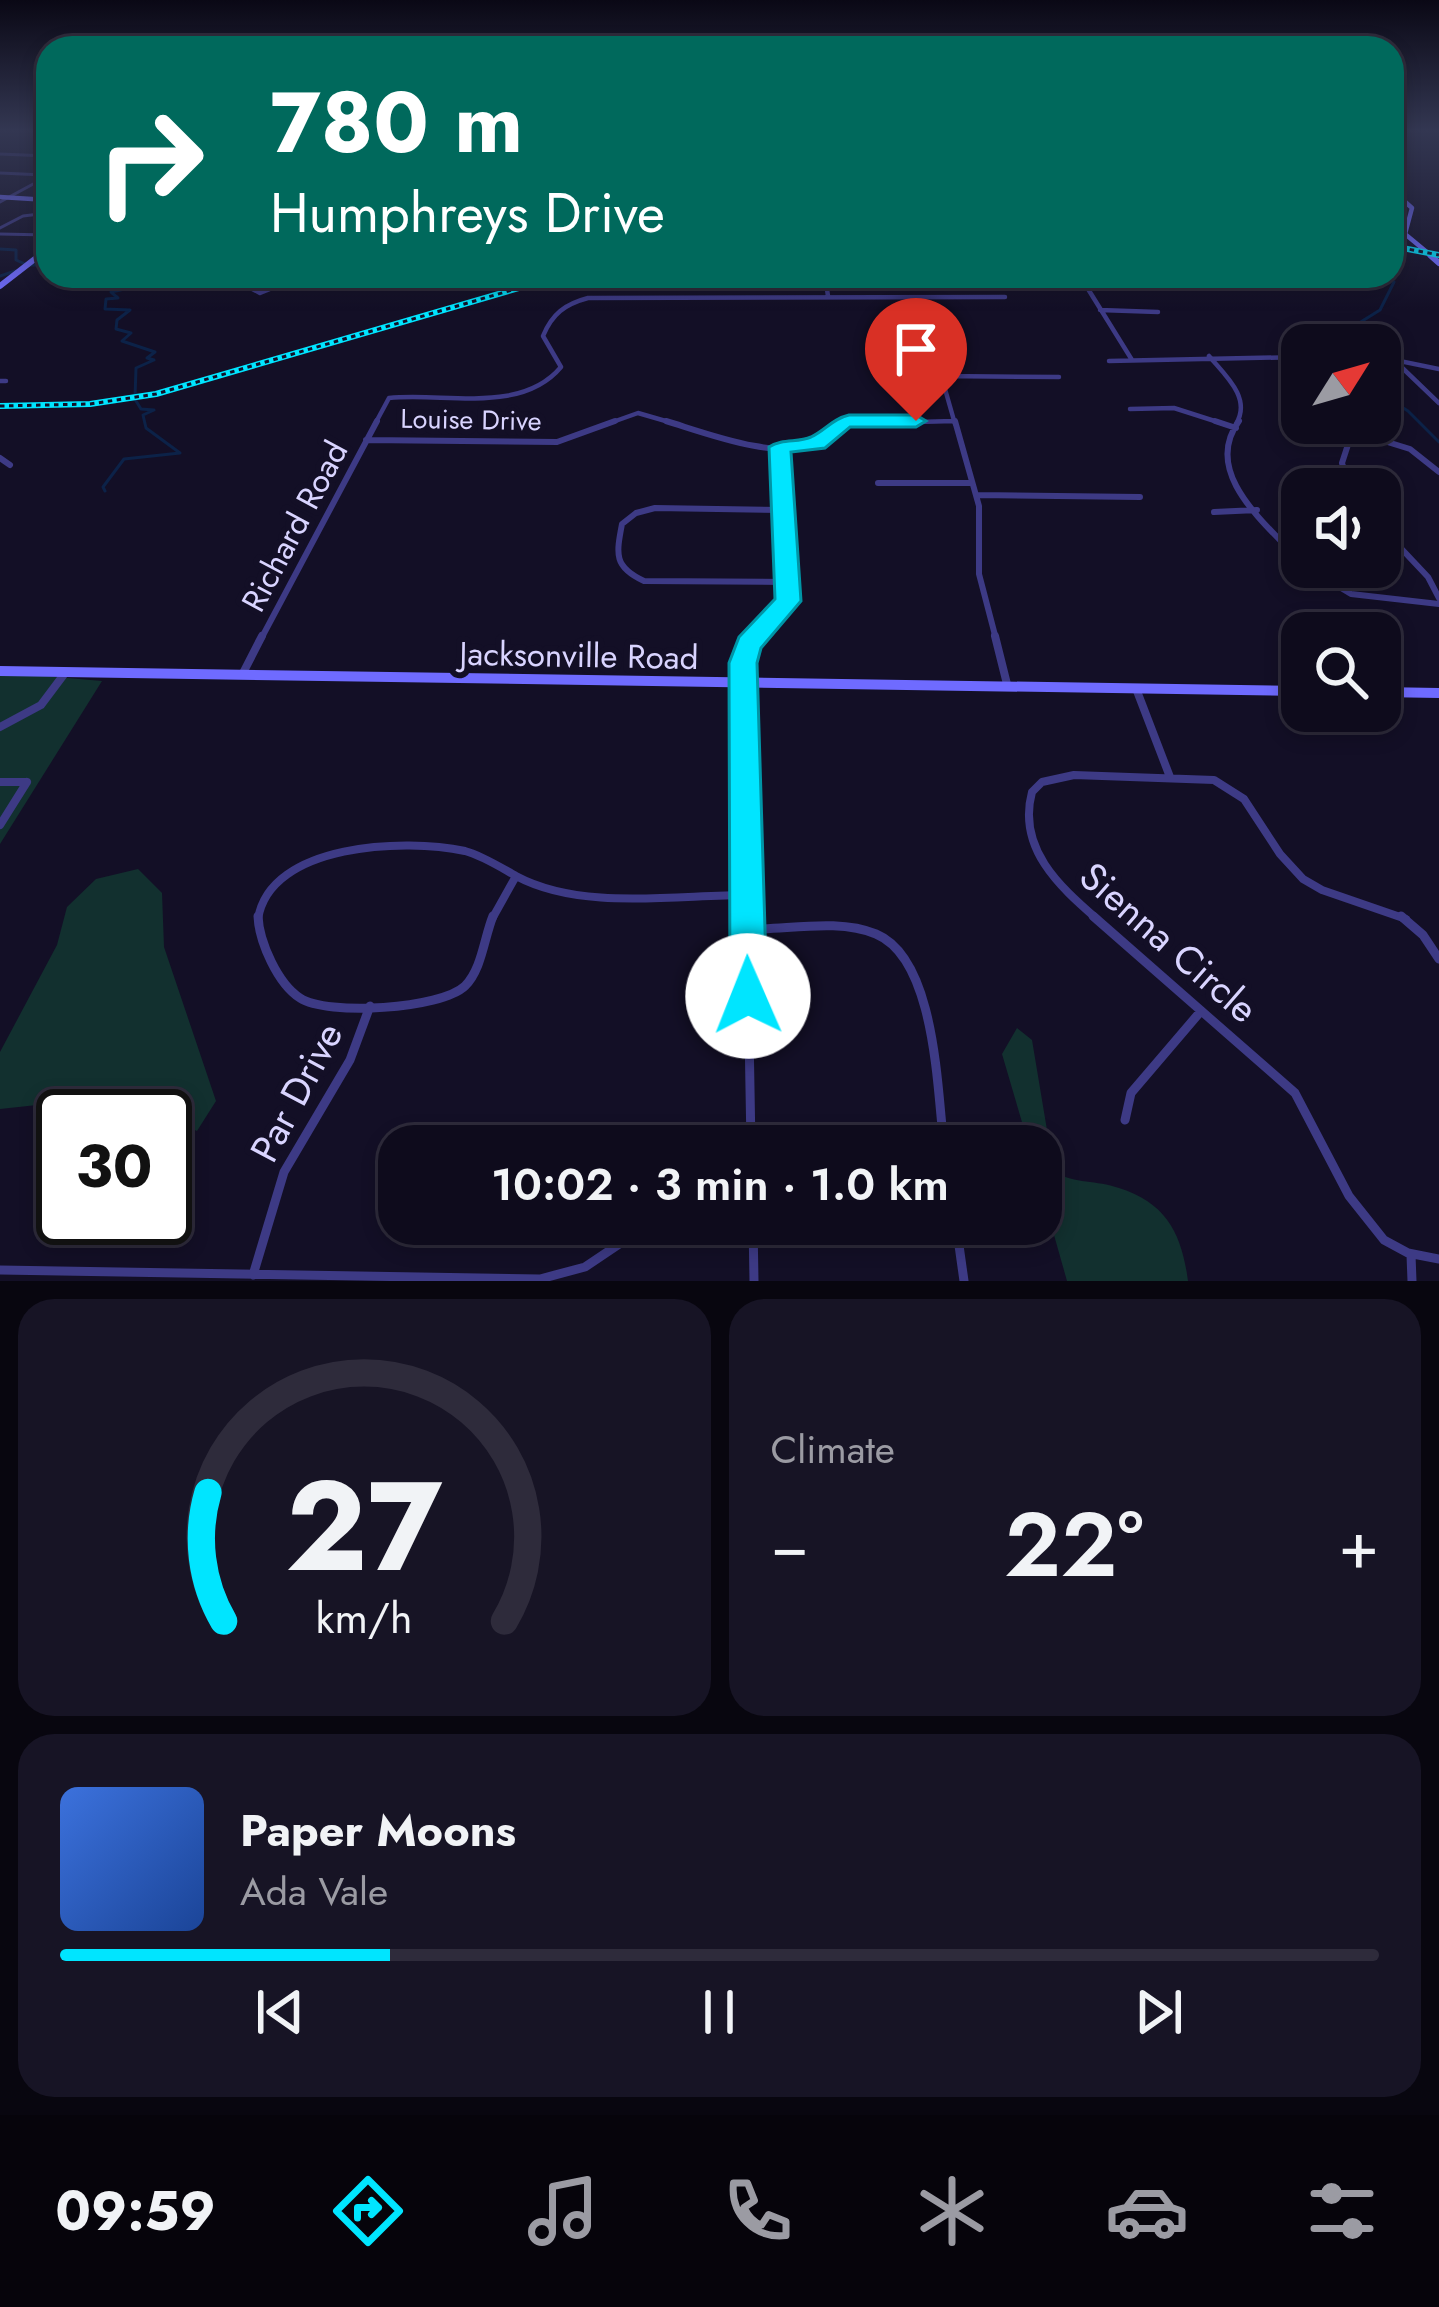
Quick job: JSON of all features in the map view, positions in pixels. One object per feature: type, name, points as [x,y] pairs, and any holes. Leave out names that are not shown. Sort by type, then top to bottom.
[{"type":"main road","points":[[0,200],[36,199]]},
{"type":"main road","points":[[1406,202],[1412,211],[1405,233],[1439,263]]},
{"type":"main road","points":[[2,282],[36,258]]},
{"type":"main road","name":"Jacksonville Road","points":[[0,670],[1281,691]]},
{"type":"main road","points":[[1401,692],[1439,693]]},
{"type":"street","points":[[9,197],[24,189]]},
{"type":"street","points":[[0,231],[23,216],[36,214]]},
{"type":"street","points":[[0,231],[36,234]]},
{"type":"street","points":[[827,288],[828,297],[1005,296]]},
{"type":"street","points":[[1087,288],[1132,359]]},
{"type":"street","name":"Richard Road","points":[[241,676],[389,398],[501,398],[550,380],[561,367],[544,340],[548,322],[559,309],[582,299],[828,297]]},
{"type":"street","points":[[919,298],[982,520],[979,574],[1008,687]]},
{"type":"street","points":[[1100,310],[1158,312]]},
{"type":"street","points":[[1209,356],[1242,393],[1245,411],[1227,446],[1228,466],[1281,538]]},
{"type":"street","points":[[1108,361],[1281,358]]},
{"type":"street","points":[[1401,360],[1439,369]]},
{"type":"street","points":[[1401,367],[1439,403]]},
{"type":"street","points":[[941,376],[1059,377]]},
{"type":"street","points":[[1130,409],[1174,408],[1236,428]]},
{"type":"street","name":"Louise Drive","points":[[366,440],[557,442],[624,415],[645,413],[748,445],[780,447]]},
{"type":"street","points":[[752,1125],[744,683],[746,650],[785,607],[780,447],[817,443],[838,424],[849,421],[954,422]]},
{"type":"street","points":[[1394,444],[1410,449],[1439,472]]},
{"type":"street","points":[[0,458],[10,465]]},
{"type":"street","points":[[878,483],[972,483]]},
{"type":"street","points":[[976,495],[1140,496]]},
{"type":"street","points":[[784,510],[641,510],[622,524],[616,557],[623,572],[644,580],[787,582]]},
{"type":"street","points":[[1214,512],[1257,510]]},
{"type":"street","points":[[1401,549],[1428,578],[1439,601]]},
{"type":"street","points":[[1341,588],[1351,594],[1439,601]]},
{"type":"street","points":[[0,727],[41,705],[65,673]]},
{"type":"street","points":[[1136,688],[1170,777]]},
{"type":"street","name":"Sienna Circle","points":[[1411,1255],[1376,1231],[1350,1203],[1314,1120],[1295,1093],[1052,880],[1042,867],[1025,809],[1031,789],[1054,777],[1212,780],[1242,795],[1261,816],[1282,858],[1301,878],[1328,893],[1392,910],[1420,932],[1439,959]]},
{"type":"street","points":[[0,782],[27,782],[0,825]]},
{"type":"street","points":[[517,876],[493,914],[478,967],[460,990],[435,1004],[310,1004],[287,985],[257,924],[264,899],[283,876],[298,866],[346,851],[469,852],[555,892],[747,895]]},
{"type":"street","points":[[748,929],[863,931],[884,937],[907,956],[920,991],[941,1125]]},
{"type":"street","name":"Par Drive","points":[[253,1275],[286,1167],[302,1134],[353,1061],[370,1006]]},
{"type":"street","points":[[1124,1120],[1131,1093],[1201,1011]]},
{"type":"street","points":[[0,1270],[168,1277],[541,1279],[568,1273],[620,1245]]},
{"type":"street","points":[[753,1245],[754,1281]]},
{"type":"street","points":[[959,1245],[964,1281]]},
{"type":"street","points":[[1412,1281],[1411,1255],[1439,1259]]},
{"type":"green space","points":[[0,672],[102,681],[0,844]]},
{"type":"green space","points":[[138,869],[162,893],[164,947],[216,1101],[197,1131],[192,1129],[192,1089],[36,1089],[36,1105],[0,1109],[0,1052],[57,945],[67,907],[96,879]]},
{"type":"green space","points":[[1017,1028],[1032,1040],[1046,1125],[1023,1125],[1002,1054]]},
{"type":"green space","points":[[1062,1175],[1119,1188],[1149,1202],[1176,1235],[1188,1281],[1067,1281],[1057,1245],[1062,1245]]},
{"type":"waterway","points":[[0,249],[16,250],[16,260],[25,264]]},
{"type":"waterway","points":[[29,265],[36,265]]},
{"type":"waterway","points":[[0,276],[15,271]]},
{"type":"waterway","points":[[130,288],[111,292],[118,298],[106,299],[105,309],[130,310],[117,320],[116,329],[131,333],[122,341],[155,352],[147,358],[154,360],[136,368],[135,397]]},
{"type":"waterway","points":[[1357,324],[1380,310],[1391,288]]},
{"type":"waterway","points":[[105,491],[103,487],[124,459],[180,453],[146,428],[143,415],[154,410],[141,409],[136,401]]},
{"type":"waterway","points":[[1401,406],[1439,442]]},
{"type":"railway","points":[[1404,248],[1439,255]]},
{"type":"railway","points":[[0,406],[90,404],[156,394],[519,288]]},
{"type":"route","points":[[748,996],[743,656],[748,644],[788,601],[780,447],[817,443],[838,424],[849,421],[916,421]]}]
